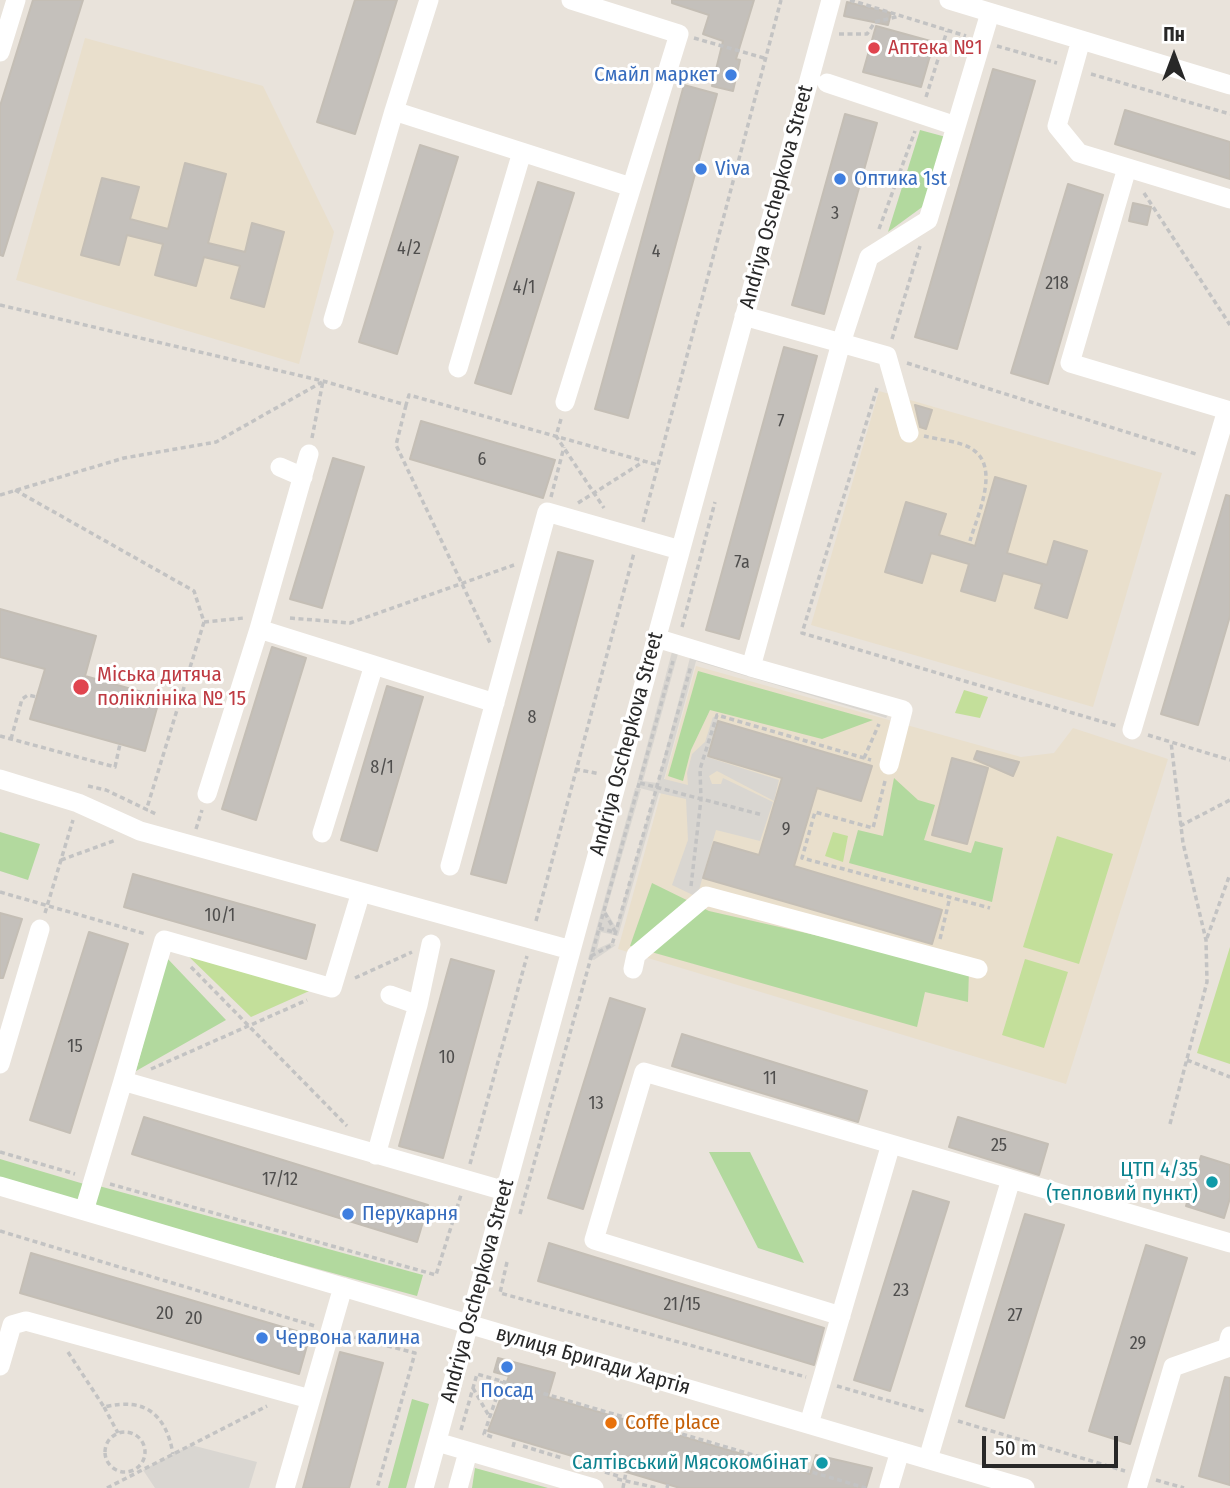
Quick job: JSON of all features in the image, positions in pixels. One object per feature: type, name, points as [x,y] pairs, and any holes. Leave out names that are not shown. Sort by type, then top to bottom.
[{"type":"street","points":[[2,41],[16,0]]},
{"type":"street","points":[[332,320],[429,0]]},
{"type":"street","points":[[565,402],[679,34],[571,0]]},
{"type":"street","name":"Andriya Oschepkova Street","points":[[424,1488],[831,0]]},
{"type":"street","points":[[949,0],[1230,85]]},
{"type":"street","points":[[751,667],[841,343],[869,257],[928,220],[990,12]]},
{"type":"street","points":[[1089,42],[1073,68],[1056,126],[1079,153],[1230,199]]},
{"type":"street","points":[[1089,42],[1221,69],[1230,68]]},
{"type":"street","points":[[827,83],[956,125]]},
{"type":"street","points":[[394,111],[631,187]]},
{"type":"street","points":[[458,368],[522,152]]},
{"type":"street","points":[[1127,168],[1070,363],[1229,411],[1132,730]]},
{"type":"street","points":[[744,316],[887,356],[909,433]]},
{"type":"street","points":[[207,794],[261,622],[309,454]]},
{"type":"street","points":[[280,467],[303,477]]},
{"type":"street","points":[[450,866],[535,557],[553,514],[680,550]]},
{"type":"street","points":[[261,622],[374,665],[495,703]]},
{"type":"street","points":[[656,638],[903,710],[889,765]]},
{"type":"street","points":[[322,833],[374,665]]},
{"type":"street","points":[[0,779],[78,803],[140,831],[571,950]]},
{"type":"street","points":[[84,1211],[164,940],[332,988],[361,892]]},
{"type":"street","points":[[633,969],[636,955],[706,896],[978,969]]},
{"type":"street","points":[[0,1064],[40,929]]},
{"type":"street","points":[[376,1155],[418,1004],[431,944]]},
{"type":"street","points":[[390,995],[418,1004]]},
{"type":"street","points":[[841,1316],[594,1240],[644,1072],[1230,1243]]},
{"type":"street","points":[[123,1081],[505,1191]]},
{"type":"street","points":[[809,1424],[891,1144]]},
{"type":"street","points":[[928,1460],[1011,1179]]},
{"type":"street","name":"вулиця Бригади Хартія","points":[[0,1186],[1025,1488]]},
{"type":"street","points":[[285,1488],[343,1287]]},
{"type":"street","points":[[0,1366],[12,1325],[26,1321],[310,1399]]},
{"type":"street","points":[[1139,1482],[1173,1367],[1227,1348],[1230,1336]]},
{"type":"street","points":[[437,1442],[594,1488]]},
{"type":"street","points":[[889,1488],[900,1451]]},
{"type":"street","points":[[458,1488],[468,1452]]},
{"type":"path","points":[[0,1152],[436,1275],[466,1180],[532,939],[630,536],[658,465],[781,0]]},
{"type":"path","points":[[850,0],[1230,114]]},
{"type":"path","points":[[837,34],[867,34],[875,22],[901,16]]},
{"type":"path","points":[[869,257],[921,114],[947,30]]},
{"type":"path","points":[[679,34],[765,58]]},
{"type":"path","points":[[1127,168],[1230,325]]},
{"type":"path","points":[[928,220],[802,633],[1230,760]]},
{"type":"path","points":[[0,305],[323,382],[407,405]]},
{"type":"path","points":[[887,356],[1213,459]]},
{"type":"path","points":[[309,454],[323,382]]},
{"type":"path","points":[[0,495],[124,458],[216,442],[323,382]]},
{"type":"path","points":[[503,673],[464,583],[396,446],[409,395],[658,465]]},
{"type":"path","points":[[556,436],[565,402]]},
{"type":"path","points":[[909,433],[973,449],[981,459],[987,472],[970,541]]},
{"type":"path","points":[[556,436],[594,493],[630,536]]},
{"type":"path","points":[[553,514],[564,447]]},
{"type":"path","points":[[553,514],[594,493],[644,461]]},
{"type":"path","points":[[15,490],[194,592],[204,622],[140,831],[61,860]]},
{"type":"path","points":[[204,622],[350,623],[535,557]]},
{"type":"path","points":[[517,1225],[640,783],[686,648]]},
{"type":"path","points":[[592,956],[612,945],[616,933],[658,788],[686,648]]},
{"type":"path","points":[[11,739],[22,699],[28,695],[37,697]]},
{"type":"path","points":[[706,896],[689,885],[701,799],[700,769],[718,715],[889,765],[873,828],[815,812],[802,858],[990,908]]},
{"type":"path","points":[[0,736],[115,767],[120,744]]},
{"type":"path","points":[[1170,1124],[1207,982],[1206,940],[1180,826],[1171,742]]},
{"type":"path","points":[[575,769],[605,775]]},
{"type":"path","points":[[640,783],[763,815]]},
{"type":"path","points":[[192,845],[207,794]]},
{"type":"path","points":[[1180,826],[1230,800]]},
{"type":"path","points":[[40,929],[78,803]]},
{"type":"path","points":[[1206,940],[1230,874]]},
{"type":"path","points":[[0,892],[164,940],[376,1155]]},
{"type":"path","points":[[935,958],[950,897]]},
{"type":"path","points":[[604,912],[616,933]]},
{"type":"path","points":[[599,928],[616,933]]},
{"type":"path","points":[[123,1081],[431,944]]},
{"type":"path","points":[[1187,1060],[1230,1077]]},
{"type":"path","points":[[0,1231],[330,1331],[415,1353],[377,1488]]},
{"type":"path","points":[[508,1260],[500,1293],[941,1416],[1139,1482],[1160,1481],[1184,1488]]},
{"type":"path","points":[[53,1328],[104,1407],[118,1434]]},
{"type":"path","points":[[477,1374],[866,1488]]},
{"type":"path","points":[[497,1438],[484,1434],[502,1381]]},
{"type":"path","points":[[473,1388],[490,1418]]},
{"type":"path","points":[[107,1488],[290,1394]]},
{"type":"path","points":[[104,1407],[123,1403],[149,1409],[160,1418],[170,1433],[173,1454]]},
{"type":"path","points":[[118,1434],[134,1434],[142,1443],[144,1455],[134,1472],[120,1471],[106,1458],[106,1445],[118,1434]]},
{"type":"path","points":[[510,1443],[566,1459]]},
{"type":"path","points":[[589,1468],[587,1471],[593,1473],[595,1469],[624,1481],[658,1488]]},
{"type":"path","points":[[623,1488],[626,1472]]},
{"type":"path","points":[[1160,1481],[1160,1488]]},
{"type":"shaded area","points":[[85,38],[263,86],[334,232],[299,364],[16,280]]},
{"type":"shaded area","points":[[879,391],[1162,473],[1093,707],[811,625]]},
{"type":"shaded area","points":[[673,648],[679,650],[643,781],[657,783],[691,654],[888,715],[886,718],[696,661],[664,779],[688,785],[687,773],[692,754],[705,742],[713,717],[718,719],[707,757],[779,780],[774,801],[717,771],[709,776],[712,784],[721,784],[723,778],[773,802],[760,841],[716,830],[697,897],[672,885],[688,840],[686,799],[659,793],[618,936],[601,932],[597,949],[610,943],[616,945],[594,960],[588,959],[635,788],[641,789],[606,911],[616,927],[655,792],[636,787]]},
{"type":"shaded area","points":[[696,666],[1021,757],[1054,753],[1073,728],[1168,759],[1066,1084],[618,949]]},
{"type":"shaded area","points":[[191,1445],[257,1462],[249,1488],[155,1488],[143,1470]]},
{"type":"green space","points":[[920,130],[946,137],[925,205],[888,232]]},
{"type":"green space","points":[[698,671],[873,720],[822,739],[710,710],[691,750],[683,781],[668,776]]},
{"type":"green space","points":[[964,690],[988,697],[980,718],[955,713]]},
{"type":"green space","points":[[894,778],[918,800],[935,805],[924,840],[971,853],[975,841],[1003,848],[992,902],[849,863],[858,830],[883,836]]},
{"type":"green space","points":[[0,832],[40,844],[28,880],[0,871]]},
{"type":"green space","points":[[833,832],[848,836],[843,862],[825,856]]},
{"type":"green space","points":[[1057,836],[1113,854],[1079,964],[1023,947]]},
{"type":"green space","points":[[652,883],[709,911],[969,970],[968,1002],[925,992],[917,1027],[630,946]]},
{"type":"green space","points":[[1230,947],[1230,1064],[1197,1053]]},
{"type":"green space","points":[[182,950],[316,988],[251,1017]]},
{"type":"green space","points":[[166,957],[226,1020],[136,1071]]},
{"type":"green space","points":[[1025,959],[1068,972],[1044,1048],[1002,1035]]},
{"type":"green space","points":[[709,1152],[750,1152],[804,1263],[758,1248]]},
{"type":"green space","points":[[0,1159],[84,1184],[78,1203],[0,1180]]},
{"type":"green space","points":[[99,1186],[423,1275],[417,1296],[94,1208]]},
{"type":"green space","points":[[412,1399],[429,1404],[406,1488],[388,1488]]},
{"type":"green space","points":[[475,1468],[548,1488],[472,1488]]},
{"type":"building","points":[[33,0],[83,0],[3,256],[0,255],[0,106]]},
{"type":"building","points":[[355,0],[397,0],[355,134],[317,122]]},
{"type":"building","points":[[672,0],[754,0],[736,59],[740,60],[733,91],[712,86],[723,41],[703,34],[709,15],[672,3]]},
{"type":"building","points":[[847,2],[891,13],[888,25],[844,16]]},
{"type":"building","points":[[876,26],[934,42],[921,87],[863,72]]},
{"type":"building","points":[[993,69],[1035,81],[957,349],[915,337]]},
{"type":"building","points":[[684,85],[717,94],[628,418],[595,409]]},
{"type":"building","points":[[1125,110],[1230,142],[1230,179],[1115,144]]},
{"type":"building","points":[[845,114],[877,123],[824,314],[792,305]]},
{"type":"building","points":[[420,145],[458,157],[397,354],[359,342]]},
{"type":"building","points":[[185,163],[226,174],[208,243],[245,252],[252,223],[284,232],[264,307],[231,298],[240,266],[204,257],[196,286],[155,275],[163,244],[127,235],[119,265],[81,255],[102,178],[139,187],[130,219],[168,229]]},
{"type":"building","points":[[538,182],[574,193],[511,394],[475,383]]},
{"type":"building","points":[[1068,184],[1103,195],[1048,384],[1011,373]]},
{"type":"building","points":[[1133,203],[1151,207],[1147,225],[1129,221]]},
{"type":"building","points":[[784,347],[817,356],[739,639],[706,630]]},
{"type":"building","points":[[915,405],[932,410],[926,429],[920,427]]},
{"type":"building","points":[[421,421],[555,460],[543,498],[410,459]]},
{"type":"building","points":[[333,458],[364,467],[322,608],[290,599]]},
{"type":"building","points":[[995,477],[1026,486],[1007,553],[1047,565],[1054,541],[1087,551],[1067,618],[1035,608],[1042,584],[1003,573],[995,601],[961,591],[969,564],[931,553],[922,583],[885,572],[906,502],[946,514],[939,535],[975,546]]},
{"type":"building","points":[[1226,495],[1230,496],[1230,616],[1198,725],[1161,714]]},
{"type":"building","points":[[558,552],[593,561],[506,883],[471,874]]},
{"type":"building","name":"Міська дитяча поліклініка № 15","points":[[0,609],[96,636],[85,676],[160,697],[145,751],[30,719],[45,669],[0,657]]},
{"type":"building","points":[[272,647],[306,658],[256,820],[222,809]]},
{"type":"building","points":[[387,686],[423,697],[377,851],[341,840]]},
{"type":"building","points":[[718,721],[872,766],[861,801],[817,788],[794,866],[942,910],[932,944],[703,878],[714,842],[759,855],[782,778],[708,756]]},
{"type":"building","points":[[977,751],[1019,762],[1013,776],[974,759]]},
{"type":"building","points":[[952,758],[988,768],[967,844],[932,835]]},
{"type":"building","points":[[133,874],[315,925],[306,959],[124,907]]},
{"type":"building","points":[[0,913],[22,919],[3,978],[0,978]]},
{"type":"building","points":[[89,932],[128,944],[70,1133],[30,1120]]},
{"type":"building","points":[[451,959],[494,971],[443,1158],[399,1146]]},
{"type":"building","points":[[610,998],[645,1009],[583,1209],[548,1198]]},
{"type":"building","points":[[682,1034],[867,1091],[858,1122],[672,1066]]},
{"type":"building","points":[[144,1117],[428,1205],[417,1242],[132,1154]]},
{"type":"building","points":[[958,1117],[1048,1144],[1039,1175],[949,1147]]},
{"type":"building","name":"ЦТП 4/35 (тепловий пункт)","points":[[1201,1156],[1230,1165],[1230,1198],[1224,1218],[1186,1206]]},
{"type":"building","points":[[913,1191],[949,1202],[890,1391],[854,1380]]},
{"type":"building","points":[[1025,1214],[1064,1225],[1004,1418],[966,1406]]},
{"type":"building","points":[[549,1243],[824,1328],[814,1365],[538,1281]]},
{"type":"building","points":[[1146,1245],[1187,1258],[1130,1444],[1089,1431]]},
{"type":"building","points":[[31,1253],[310,1335],[299,1374],[20,1293]]},
{"type":"building","points":[[340,1352],[383,1363],[349,1488],[303,1488]]},
{"type":"building","points":[[498,1358],[555,1373],[548,1397],[810,1474],[816,1455],[872,1468],[866,1488],[680,1488],[488,1431],[509,1376],[494,1372]]},
{"type":"building","points":[[1225,1377],[1230,1378],[1230,1485],[1199,1476]]},
{"type":"place","name":"Аптека №1","points":[[874,48]]},
{"type":"place","name":"Смайл маркет","points":[[731,75]]},
{"type":"place","name":"Viva","points":[[701,169]]},
{"type":"place","name":"Оптика 1st","points":[[840,179]]},
{"type":"place","name":"Міська дитяча поліклініка № 15","points":[[81,687]]},
{"type":"place","name":"ЦТП 4/35 (тепловий пункт)","points":[[1212,1182]]},
{"type":"place","name":"Перукарня","points":[[348,1214]]},
{"type":"place","name":"Червона калина","points":[[262,1338]]},
{"type":"place","name":"Посад","points":[[507,1367]]},
{"type":"place","name":"Coffe place","points":[[611,1423]]},
{"type":"place","name":"Салтівський Мясокомбінат","points":[[822,1463]]}]
